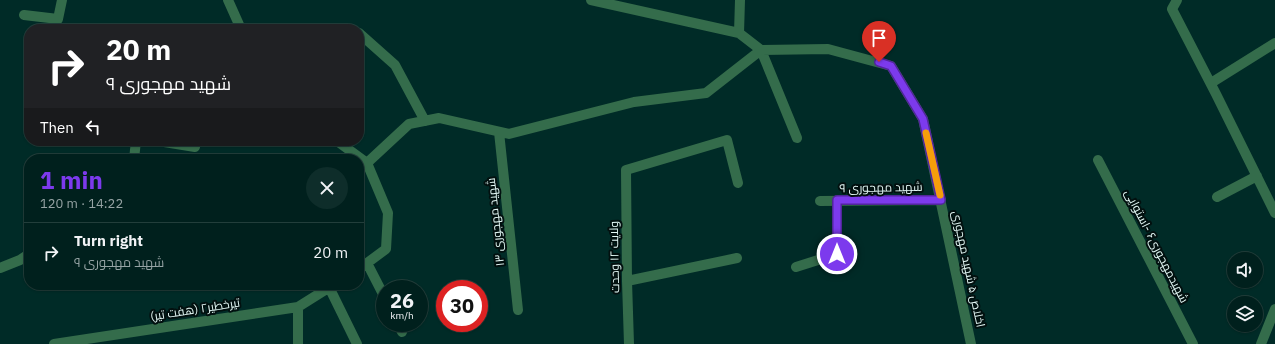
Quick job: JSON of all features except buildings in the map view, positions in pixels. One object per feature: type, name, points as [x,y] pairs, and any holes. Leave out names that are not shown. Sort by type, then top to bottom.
[{"type":"street","points":[[24,15],[58,19],[62,0]]},
{"type":"street","points":[[228,0],[239,24]]},
{"type":"street","points":[[591,0],[739,33],[761,50],[797,138]]},
{"type":"street","points":[[739,33],[740,0]]},
{"type":"street","points":[[1177,0],[1172,9],[1258,176],[1275,213]]},
{"type":"street","points":[[364,37],[395,65],[425,121]]},
{"type":"street","points":[[1211,83],[1275,43]]},
{"type":"street","name":"اخلاص ۵ شهید مهجوری","points":[[761,50],[828,49],[891,66],[923,119],[971,344]]},
{"type":"street","points":[[367,163],[409,124],[439,118],[509,134],[634,102],[706,93],[761,50]]},
{"type":"street","name":"شهید مهجوری ۱۳","points":[[499,132],[518,310]]},
{"type":"street","name":"ولایت ۱۲ وحدت","points":[[629,344],[626,170],[726,140],[738,183]]},
{"type":"street","points":[[189,146],[195,147]]},
{"type":"street","points":[[344,146],[355,154]]},
{"type":"street","name":"شهیدمهجوری۶ -استوایی","points":[[1098,160],[1193,344]]},
{"type":"street","points":[[364,161],[367,163],[388,212],[386,249],[364,265]]},
{"type":"street","points":[[1217,197],[1258,176]]},
{"type":"street","points":[[796,267],[837,254],[837,200]]},
{"type":"street","name":"شهید مهجوری ۹","points":[[820,201],[941,200]]},
{"type":"street","points":[[0,268],[24,257]]},
{"type":"street","points":[[627,281],[737,258]]},
{"type":"street","points":[[364,267],[376,285]]},
{"type":"street","name":"تیرخطیر۲ (هفت تیر)","points":[[54,344],[298,307],[325,290]]},
{"type":"street","points":[[333,290],[357,344]]},
{"type":"street","points":[[298,307],[298,344]]},
{"type":"street","points":[[1261,344],[1275,309]]},
{"type":"slow traffic","points":[[926,133],[940,195]]},
{"type":"route","points":[[837,254],[837,200],[941,200],[923,119],[891,66],[879,62]]}]
